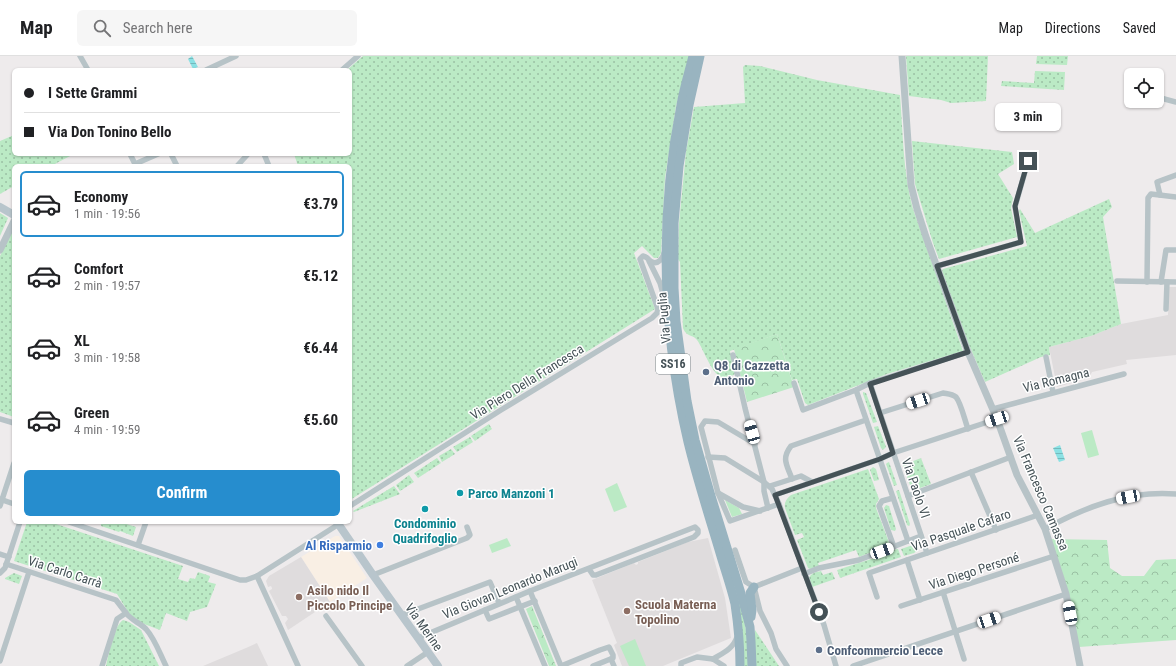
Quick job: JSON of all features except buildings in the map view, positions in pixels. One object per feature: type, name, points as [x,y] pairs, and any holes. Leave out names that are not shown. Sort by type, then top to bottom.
[{"type":"highway","name":"Via Puglia","points":[[693,56],[681,105],[672,165],[666,236],[668,311],[678,395],[688,442],[733,596],[740,644],[740,666]]},
{"type":"highway","name":"Via Puglia","points":[[700,56],[689,105],[679,166],[674,223],[674,288],[676,321],[687,401],[695,440],[750,627],[752,666]]},
{"type":"highway","points":[[750,627],[752,610],[750,593],[754,587]]},
{"type":"main road","points":[[0,207],[12,214]]},
{"type":"main road","name":"Via Merine","points":[[339,524],[438,666]]},
{"type":"street","points":[[80,56],[87,68]]},
{"type":"street","points":[[210,68],[236,56]]},
{"type":"street","points":[[344,68],[358,56]]},
{"type":"street","name":"Via Francesco Camassa","points":[[902,56],[911,185],[919,216],[968,352],[997,419],[1017,475],[1045,529],[1066,594],[1080,666]]},
{"type":"street","points":[[1164,99],[1176,102]]},
{"type":"street","points":[[137,164],[154,156]]},
{"type":"street","points":[[239,164],[246,156]]},
{"type":"street","points":[[937,266],[1021,242],[1015,206],[1028,161]]},
{"type":"street","points":[[1160,195],[1157,182],[1176,175]]},
{"type":"street","points":[[1147,282],[1148,198],[1151,194],[1176,196]]},
{"type":"street","points":[[0,250],[12,225]]},
{"type":"street","name":"Via Piero Della Francesca","points":[[352,505],[501,410],[652,318],[657,313],[658,309],[640,259],[643,256],[655,263],[660,261],[664,256],[666,236]]},
{"type":"street","points":[[1166,309],[1164,282],[1166,250],[1176,250]]},
{"type":"street","points":[[649,260],[663,292],[668,311]]},
{"type":"street","points":[[1117,281],[1176,282]]},
{"type":"street","points":[[794,383],[803,410],[870,384],[968,352]]},
{"type":"street","points":[[734,355],[745,408],[764,482],[764,491],[768,508]]},
{"type":"street","points":[[1046,357],[1053,392]]},
{"type":"street","name":"Via Romagna","points":[[993,409],[1124,374]]},
{"type":"street","name":"Via Paolo VI","points":[[870,384],[927,553]]},
{"type":"street","name":"Via Paolo VI","points":[[856,390],[908,542]]},
{"type":"street","points":[[880,413],[943,393],[950,394],[958,401],[968,429]]},
{"type":"street","points":[[0,419],[12,422]]},
{"type":"street","points":[[764,491],[812,482],[880,459],[893,453],[997,419]]},
{"type":"street","points":[[792,479],[784,460],[791,446],[866,420]]},
{"type":"street","points":[[755,444],[718,422],[705,421],[701,427],[718,493],[730,521],[779,504]]},
{"type":"street","points":[[708,457],[726,458],[764,482],[772,490],[779,504],[824,625],[836,666]]},
{"type":"street","points":[[908,496],[1011,457]]},
{"type":"street","points":[[12,469],[1,501],[12,504]]},
{"type":"street","points":[[970,472],[996,530]]},
{"type":"street","points":[[772,490],[792,479],[801,476],[812,482]]},
{"type":"street","points":[[718,493],[743,507],[760,511]]},
{"type":"street","points":[[1045,529],[1074,514],[1120,498],[1162,493],[1176,494]]},
{"type":"street","name":"Via Paolo VI","points":[[893,498],[882,501],[879,506],[894,547]]},
{"type":"street","name":"Via Pasquale Cafaro","points":[[877,597],[869,573],[1038,515]]},
{"type":"street","points":[[0,573],[5,568],[19,524]]},
{"type":"street","points":[[75,524],[240,580],[246,580],[257,576],[336,524]]},
{"type":"street","points":[[138,545],[145,524]]},
{"type":"street","points":[[373,575],[467,538],[470,536],[467,527]]},
{"type":"street","name":"Via Giovan Leonardo Marugi","points":[[418,638],[530,591],[695,527],[698,530],[698,533],[694,537],[596,575],[593,575],[589,569]]},
{"type":"street","points":[[804,574],[819,568],[859,560],[921,536]]},
{"type":"street","points":[[735,550],[746,582],[754,587],[760,611],[776,649],[787,666]]},
{"type":"street","points":[[633,552],[635,560]]},
{"type":"street","points":[[0,554],[9,556]]},
{"type":"street","name":"Via Diego Personé","points":[[901,606],[1054,556]]},
{"type":"street","points":[[906,560],[920,600]]},
{"type":"street","name":"Via Carlo Carrà","points":[[6,564],[116,600],[126,613]]},
{"type":"street","points":[[754,587],[802,568]]},
{"type":"street","points":[[0,661],[30,572]]},
{"type":"street","points":[[257,576],[298,666]]},
{"type":"street","points":[[402,615],[490,582],[499,604]]},
{"type":"street","points":[[530,591],[561,666],[606,647],[611,648],[613,656],[611,659],[614,666]]},
{"type":"street","points":[[943,592],[964,659]]},
{"type":"street","points":[[853,666],[1066,594]]},
{"type":"street","points":[[516,597],[545,666]]},
{"type":"street","points":[[485,610],[489,619],[535,601]]},
{"type":"street","points":[[102,666],[117,619],[126,613],[145,629],[153,640],[166,666]]},
{"type":"street","points":[[326,616],[362,666]]},
{"type":"street","points":[[713,659],[728,651],[735,642],[738,631]]},
{"type":"street","points":[[408,666],[428,652]]},
{"type":"street","points":[[680,666],[681,663],[697,657],[713,659],[724,666]]},
{"type":"street","points":[[593,666],[611,659]]},
{"type":"shaded area","points":[[1169,287],[1176,287],[1176,355],[1126,360],[1127,364],[1092,372],[1089,378],[1057,387],[1049,347],[1091,336],[1121,324],[1168,315]]},
{"type":"shaded area","points":[[335,536],[339,536],[367,578],[330,602],[301,557]]},
{"type":"shaded area","points":[[708,538],[725,598],[731,638],[663,666],[622,666],[614,645],[617,643],[592,580],[634,563],[636,565],[638,562],[688,542]]},
{"type":"shaded area","name":"Asilo nido Il Piccolo Principe","points":[[301,557],[330,602],[288,630],[285,623],[288,619],[286,616],[282,616],[269,591],[272,588],[271,586],[268,587],[266,581],[269,576]]},
{"type":"shaded area","points":[[257,643],[268,666],[203,666],[246,648]]},
{"type":"green space","points":[[363,56],[689,56],[676,106],[665,178],[661,253],[658,258],[654,258],[642,246],[634,253],[655,309],[352,499],[352,164],[297,164],[295,156],[352,156],[352,68],[349,68]]},
{"type":"green space","points":[[906,56],[988,56],[986,101],[951,103],[941,100],[909,96]]},
{"type":"green space","points":[[1037,56],[1068,56],[1067,65],[1036,64]]},
{"type":"green space","points":[[745,65],[760,66],[817,80],[900,95],[905,167],[913,209],[963,351],[887,374],[808,405],[805,403],[797,379],[792,380],[777,334],[730,351],[735,374],[726,378],[721,377],[713,369],[700,344],[694,337],[688,335],[683,328],[680,262],[678,259],[679,223],[686,152],[694,107],[745,103],[743,67]]},
{"type":"green space","points":[[1035,71],[1065,72],[1064,90],[1001,86],[1002,81],[1034,83]]},
{"type":"green space","points":[[12,136],[12,156],[70,156],[55,164],[12,164],[12,187],[0,194],[0,141]]},
{"type":"green space","points":[[912,141],[1012,152],[1014,164],[998,174],[1013,198],[1011,208],[1017,237],[939,259],[915,184]]},
{"type":"green space","points":[[1109,199],[1112,207],[1103,217],[1121,324],[1091,336],[1049,347],[1050,355],[1041,357],[985,382],[969,345],[942,271],[943,269],[1027,246],[1019,211],[1020,209],[1035,233]]},
{"type":"green space","points":[[0,213],[8,218],[0,236]]},
{"type":"green space","points":[[12,232],[12,416],[0,412],[0,256]]},
{"type":"green space","points":[[777,334],[794,387],[747,402],[734,349]]},
{"type":"green space","points":[[863,392],[866,393],[877,422],[873,423]]},
{"type":"green space","points":[[489,424],[492,429],[475,441],[471,436]]},
{"type":"green space","points":[[878,426],[886,447],[883,450],[874,427]]},
{"type":"green space","points":[[1092,430],[1099,455],[1088,458],[1081,433]]},
{"type":"green space","points":[[470,437],[473,442],[457,452],[453,447]]},
{"type":"green space","points":[[451,449],[455,454],[442,462],[439,456]]},
{"type":"green space","points":[[437,458],[441,463],[418,478],[414,473]]},
{"type":"green space","points":[[921,458],[931,484],[912,491],[903,465]]},
{"type":"green space","points":[[889,462],[897,485],[894,486],[886,464]]},
{"type":"green space","points":[[873,467],[876,469],[879,480],[874,481],[870,470]]},
{"type":"green space","points":[[868,469],[879,499],[876,504],[876,508],[890,545],[859,557],[856,550],[818,563],[819,566],[810,569],[808,568],[797,540],[804,537],[802,533],[795,535],[785,508],[787,500],[791,495]]},
{"type":"green space","points":[[409,475],[414,482],[400,491],[396,485]]},
{"type":"green space","points":[[617,483],[627,507],[614,512],[605,489]]},
{"type":"green space","points":[[394,486],[400,494],[354,512],[353,511]]},
{"type":"green space","points":[[899,490],[910,524],[909,526],[907,525],[896,491]]},
{"type":"green space","points":[[725,500],[739,508],[742,514],[732,517]]},
{"type":"green space","points":[[886,505],[889,506],[896,529],[895,531],[891,530],[884,508]]},
{"type":"green space","points":[[26,524],[56,524],[183,566],[178,579],[188,582],[190,578],[195,579],[198,572],[210,576],[208,582],[216,584],[207,607],[190,612],[187,621],[166,613],[160,630],[144,624],[130,615],[117,594],[14,561]]},
{"type":"green space","points":[[101,524],[126,524],[136,527],[133,536],[101,526]]},
{"type":"green space","points":[[507,538],[511,546],[492,553],[489,545]]},
{"type":"green space","points":[[1050,539],[1107,540],[1110,568],[1122,576],[1144,576],[1156,560],[1176,559],[1176,640],[1079,647]]},
{"type":"green space","points":[[913,545],[917,547],[917,551],[904,556],[901,549]]},
{"type":"green space","points":[[898,549],[901,557],[840,578],[837,570],[893,552],[892,550]]},
{"type":"green space","points":[[821,571],[823,575],[832,572],[835,579],[812,587],[809,578],[810,576]]},
{"type":"green space","points":[[14,573],[22,576],[19,584],[5,579]]},
{"type":"green space","points":[[737,591],[748,643],[749,666],[744,666]]},
{"type":"green space","points":[[532,606],[556,666],[549,666],[526,609]]},
{"type":"green space","points":[[123,620],[141,630],[159,666],[106,666],[114,634]]},
{"type":"green space","points":[[755,630],[779,666],[755,666]]},
{"type":"green space","points":[[635,639],[646,666],[629,666],[620,646]]},
{"type":"water","points":[[192,56],[198,67],[192,68],[188,59]]},
{"type":"water","points":[[1060,445],[1065,460],[1059,462],[1053,448]]},
{"type":"place","name":"Q8 di Cazzetta Antonio","points":[[706,372]]},
{"type":"place","name":"Parco Manzoni 1","points":[[460,493]]},
{"type":"place","name":"Condominio Quadrifoglio","points":[[425,509]]},
{"type":"place","name":"Al Risparmio","points":[[380,545]]},
{"type":"place","name":"Asilo nido Il Piccolo Principe","points":[[299,597]]},
{"type":"place","name":"Scuola Materna Topolino","points":[[627,611]]},
{"type":"place","name":"Confcommercio Lecce","points":[[819,650]]},
{"type":"route","points":[[819,612],[775,495],[880,459],[893,453],[870,384],[968,352],[958,329],[937,266],[1021,242],[1015,206],[1028,161]]}]
